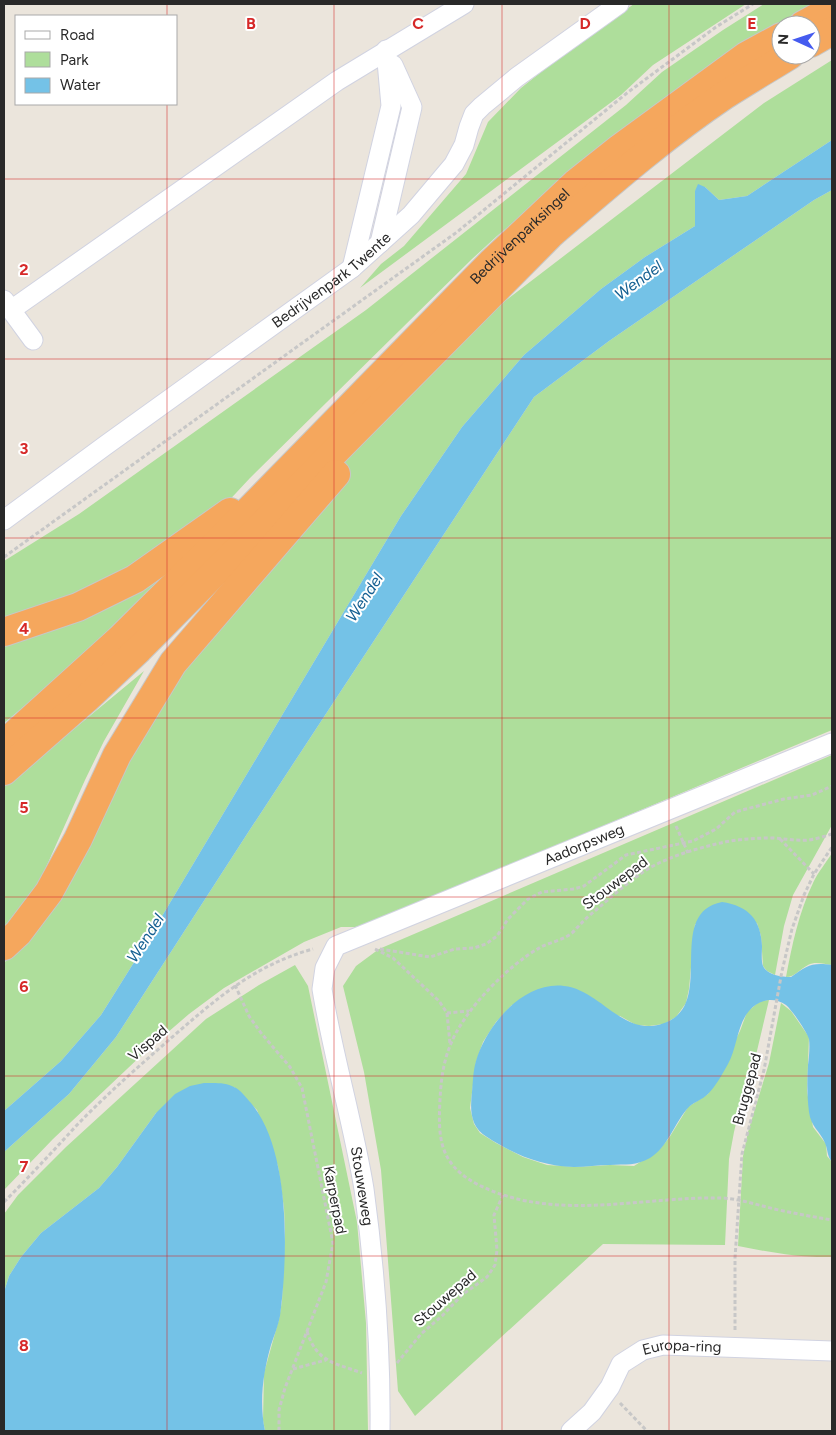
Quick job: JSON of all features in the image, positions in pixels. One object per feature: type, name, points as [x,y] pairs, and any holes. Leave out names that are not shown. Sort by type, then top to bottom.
[{"type":"highway","points":[[821,37],[832,31]]},
{"type":"highway","name":"Bedrijvenparksingel","points":[[288,471],[491,264],[576,183],[620,148],[746,56],[771,42]]},
{"type":"highway","name":"Bedrijvenparksingel","points":[[407,378],[552,233],[606,186],[725,95],[774,65]]},
{"type":"highway","points":[[4,771],[86,699],[139,649],[407,378]]},
{"type":"highway","points":[[4,946],[18,933],[49,892],[78,839],[117,755],[173,663],[338,473],[407,378]]},
{"type":"highway","points":[[4,632],[78,607],[136,579],[288,471]]},
{"type":"highway","points":[[4,744],[120,639],[288,471]]},
{"type":"street","points":[[34,340],[7,305],[337,81],[464,4]]},
{"type":"street","name":"Bedrijvenpark Twente","points":[[4,520],[352,268],[411,215],[454,164],[464,146],[474,114],[482,106],[517,77],[618,4]]},
{"type":"street","points":[[380,243],[412,107],[386,50]]},
{"type":"street","points":[[352,268],[391,106],[386,50]]},
{"type":"street","name":"Aadorpsweg","points":[[336,946],[832,743]]},
{"type":"street","name":"Stouweweg","points":[[336,946],[325,968],[322,989],[364,1189],[378,1330],[380,1431]]},
{"type":"street","name":"Europa-ring","points":[[571,1431],[592,1412],[620,1364],[643,1350],[662,1345],[832,1351]]},
{"type":"path","points":[[4,557],[456,232],[627,93],[709,32],[753,4]]},
{"type":"path","points":[[469,1011],[446,1013],[439,1001],[393,958],[372,948],[430,957],[455,948],[474,948],[486,944],[497,936],[508,919],[528,900],[542,892],[574,889],[584,886],[626,855],[693,842],[716,829],[735,812],[784,799],[812,795],[832,786]]},
{"type":"path","points":[[670,810],[688,853]]},
{"type":"path","name":"Stouwepad","points":[[832,834],[810,840],[742,838],[714,844],[666,860],[644,871],[588,916],[570,934],[540,947],[510,968],[469,1011],[450,1044],[440,1087],[439,1111],[439,1135],[446,1156],[457,1170],[474,1182],[503,1195],[524,1201],[548,1205],[605,1205],[685,1198],[740,1200],[781,1211],[832,1220]]},
{"type":"path","points":[[779,839],[814,874]]},
{"type":"path","name":"Bruggepad","points":[[735,1348],[735,1258],[742,1154],[764,1070],[782,970],[792,929],[814,874],[832,847]]},
{"type":"path","name":"Vispad","points":[[4,1202],[124,1079],[235,986],[265,967],[294,955],[324,946],[336,946]]},
{"type":"path","name":"Karperpad","points":[[235,986],[248,1016],[290,1067],[302,1088],[333,1243],[326,1282],[292,1369],[279,1410],[278,1431]]},
{"type":"path","name":"Stouwepad","points":[[446,1013],[450,1044]]},
{"type":"path","name":"Stouwepad","points":[[380,1377],[392,1369],[420,1334],[442,1316],[462,1295],[487,1277],[495,1265],[498,1250],[494,1215],[503,1195]]},
{"type":"path","points":[[307,1330],[311,1345],[326,1360],[380,1377]]},
{"type":"path","points":[[292,1369],[326,1360]]},
{"type":"path","points":[[607,1389],[647,1431]]},
{"type":"green space","points":[[634,4],[746,4],[653,65],[621,95],[360,288],[381,264],[404,246],[466,174],[488,122],[521,88],[575,45]]},
{"type":"green space","points":[[764,4],[832,4],[811,15],[771,15],[771,32],[591,158],[472,259],[222,508],[145,566],[4,626],[4,561],[79,514],[366,310],[626,105],[662,72]]},
{"type":"green space","points":[[832,60],[832,140],[747,196],[719,200],[705,187],[695,191],[695,226],[645,257],[601,289],[524,355],[462,427],[401,516],[101,1015],[61,1061],[4,1111],[4,963],[25,941],[106,790],[233,596],[359,445],[467,330],[764,103]]},
{"type":"green space","points":[[832,190],[832,730],[395,913],[356,927],[341,927],[304,942],[224,988],[189,1014],[145,1052],[53,1139],[4,1190],[4,1152],[69,1094],[116,1037],[534,397],[609,341],[814,200]]},
{"type":"green space","points":[[188,553],[110,635],[4,723],[4,639]]},
{"type":"green space","points":[[144,671],[104,741],[39,883],[4,929],[4,787]]},
{"type":"green space","points":[[832,755],[832,825],[793,895],[784,926],[775,975],[767,971],[763,966],[761,936],[757,923],[695,924],[689,989],[686,1003],[676,1017],[664,1024],[649,1026],[636,1025],[620,1016],[512,1005],[496,1022],[483,1042],[476,1062],[470,1108],[474,1124],[480,1133],[523,1157],[547,1165],[577,1167],[634,1166],[659,1150],[669,1138],[688,1107],[708,1094],[740,1031],[747,1012],[760,1001],[769,1000],[756,1055],[746,1081],[729,1159],[725,1245],[603,1244],[415,1416],[398,1391],[381,1170],[364,1072],[343,986],[356,966],[379,949]]},
{"type":"green space","points":[[832,853],[832,965],[814,963],[786,977],[793,941],[808,894],[815,879]]},
{"type":"green space","points":[[295,965],[308,986],[357,1222],[366,1323],[368,1431],[265,1431],[263,1420],[264,1373],[282,1301],[284,1208],[278,1166],[257,1110],[234,1087],[156,1113],[117,1167],[99,1188],[41,1233],[21,1257],[9,1276],[4,1292],[4,1214],[18,1195],[66,1147],[206,1019],[259,985]]},
{"type":"green space","points":[[781,1003],[791,1011],[809,1037],[807,1091],[813,1127],[826,1144],[827,1156],[832,1162],[832,1257],[796,1256],[738,1246],[743,1156],[748,1132],[769,1063]]},
{"type":"water","name":"Wendel","points":[[832,140],[832,190],[814,200],[609,341],[534,397],[116,1037],[69,1094],[4,1152],[4,1111],[61,1061],[101,1015],[401,516],[462,427],[524,355],[601,289],[645,257],[695,226],[695,191],[698,184],[705,187],[719,200],[747,196]]},
{"type":"water","points":[[722,902],[740,907],[752,916],[756,922],[761,937],[762,964],[768,972],[779,976],[791,977],[810,966],[819,964],[832,965],[832,1162],[825,1143],[814,1125],[809,1112],[807,1083],[809,1039],[789,1008],[781,1002],[771,1000],[757,1004],[749,1011],[742,1023],[731,1058],[717,1083],[706,1096],[687,1109],[662,1148],[645,1161],[631,1164],[578,1167],[550,1164],[518,1154],[481,1133],[474,1123],[471,1112],[475,1065],[488,1034],[508,1008],[534,991],[549,986],[564,986],[591,996],[628,1021],[641,1025],[655,1026],[671,1020],[683,1009],[689,993],[692,938],[696,922],[705,909]]},
{"type":"water","points":[[204,1083],[231,1085],[239,1090],[251,1103],[264,1123],[274,1148],[280,1176],[284,1205],[285,1235],[283,1292],[280,1316],[264,1377],[262,1409],[265,1431],[4,1431],[4,1292],[9,1276],[21,1257],[41,1233],[99,1188],[117,1167],[156,1113],[175,1094],[190,1086]]}]
